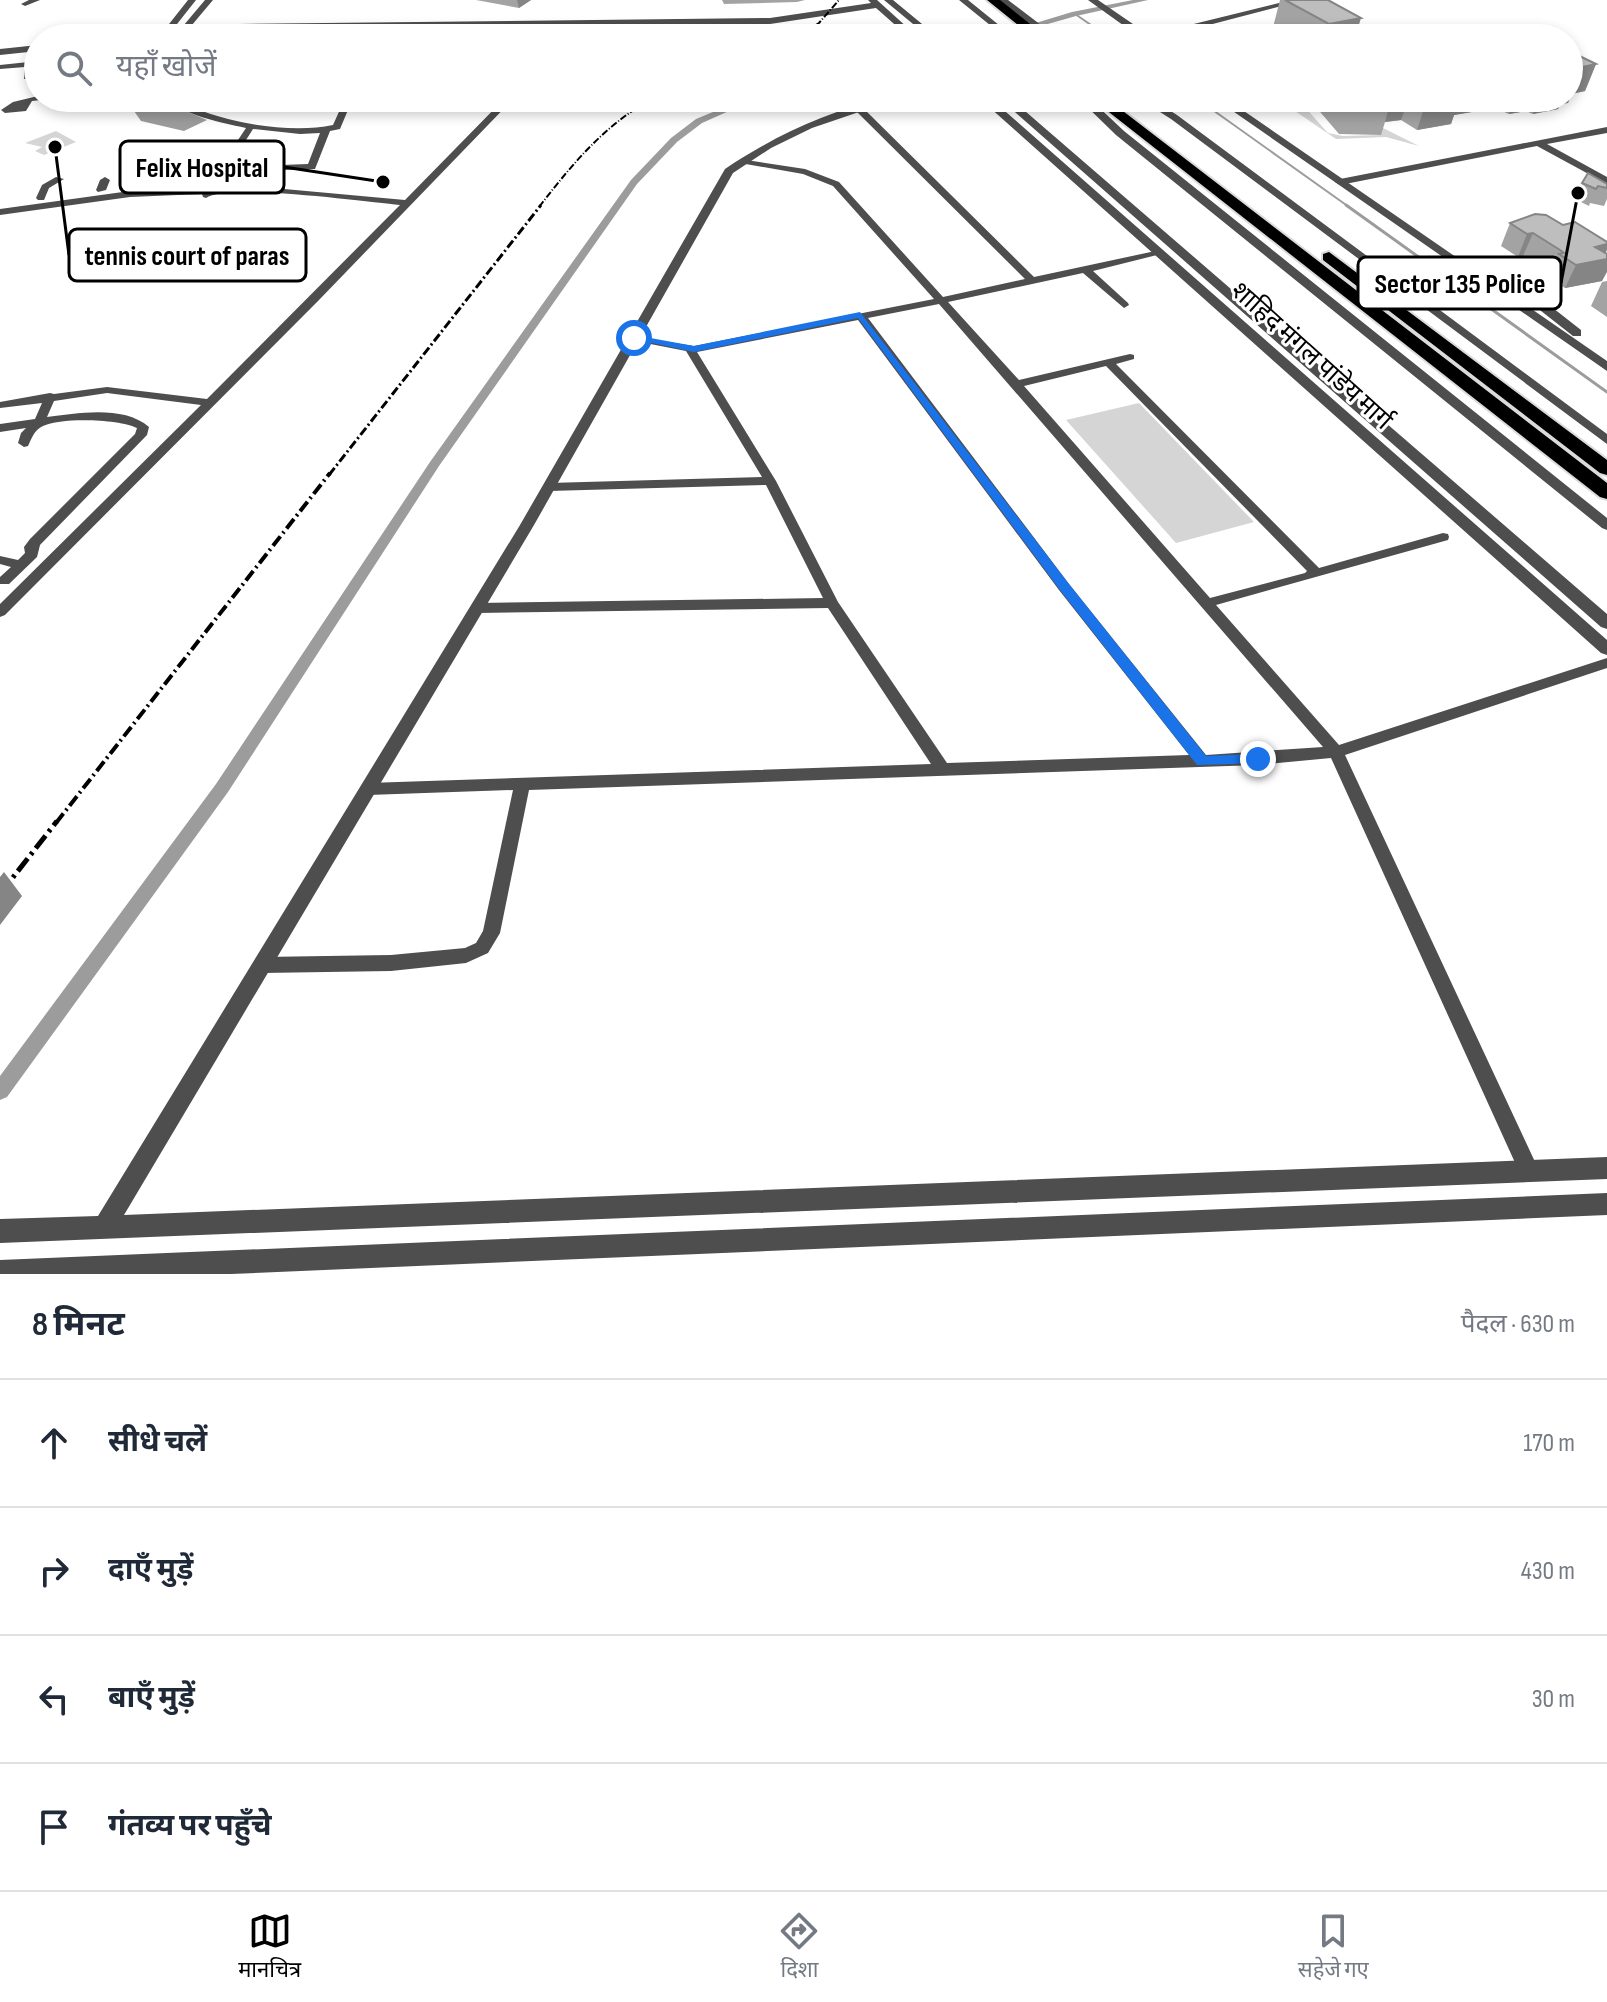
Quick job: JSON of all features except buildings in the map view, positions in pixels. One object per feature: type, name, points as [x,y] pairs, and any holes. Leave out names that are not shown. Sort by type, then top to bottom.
[{"type":"highway","points":[[991,4],[1009,24]]},
{"type":"highway","points":[[991,4],[1021,24]]},
{"type":"highway","points":[[1116,112],[1607,493]]},
{"type":"highway","points":[[1139,112],[1607,469]]},
{"type":"street","points":[[25,4],[36,0]]},
{"type":"street","points":[[173,24],[192,0]]},
{"type":"street","points":[[192,24],[209,0]]},
{"type":"street","points":[[888,0],[918,24]]},
{"type":"street","points":[[963,0],[991,4],[1028,24]]},
{"type":"street","points":[[1077,0],[1111,24]]},
{"type":"street","points":[[1092,0],[1121,24]]},
{"type":"street","points":[[1204,24],[1301,0]]},
{"type":"street","points":[[991,4],[1003,24]]},
{"type":"street","points":[[1232,24],[1313,4]]},
{"type":"street","points":[[649,24],[770,21],[878,5]]},
{"type":"street","points":[[878,5],[899,24]]},
{"type":"street","points":[[801,24],[878,5]]},
{"type":"street","points":[[0,52],[24,49]]},
{"type":"street","points":[[0,58],[24,55]]},
{"type":"street","points":[[0,67],[24,65]]},
{"type":"street","points":[[195,112],[229,124],[326,130],[337,127],[343,112]]},
{"type":"street","points":[[0,612],[496,112]]},
{"type":"street","points":[[104,1227],[549,487],[729,171],[802,128],[844,112]]},
{"type":"street","points":[[862,112],[1030,279]]},
{"type":"street","name":"शाहिद मंगल पांडेय मार्ग","points":[[1001,112],[1607,649]]},
{"type":"street","points":[[1003,114],[1020,112],[1607,623]]},
{"type":"street","points":[[1098,112],[1607,525]]},
{"type":"street","points":[[1166,112],[1607,440]]},
{"type":"street","points":[[1239,112],[1607,367]]},
{"type":"street","points":[[1256,112],[1540,304],[1607,354]]},
{"type":"street","points":[[208,191],[252,125]]},
{"type":"street","points":[[41,189],[153,185],[172,171],[312,167],[326,130]]},
{"type":"street","points":[[1340,182],[1607,130]]},
{"type":"street","points":[[1538,143],[1607,181]]},
{"type":"street","points":[[743,161],[805,172],[836,184],[1016,384],[1336,752],[1529,1171]]},
{"type":"street","points":[[0,212],[130,194],[308,182],[315,170]]},
{"type":"street","points":[[0,203],[41,189],[59,179]]},
{"type":"street","points":[[262,187],[406,205]]},
{"type":"street","points":[[0,218],[208,191],[406,205]]},
{"type":"street","points":[[634,338],[691,350],[1160,253]]},
{"type":"street","points":[[1084,268],[1124,305]]},
{"type":"street","points":[[860,315],[1064,587],[1202,761]]},
{"type":"street","points":[[691,350],[770,481],[832,603],[943,770]]},
{"type":"street","points":[[1016,384],[1130,357]]},
{"type":"street","points":[[1108,362],[1312,567],[1313,574]]},
{"type":"street","points":[[4,581],[26,560],[35,542],[141,435],[143,427],[136,422],[96,416],[0,426],[2,404],[107,390],[210,403]]},
{"type":"street","points":[[24,443],[27,433],[39,423],[50,396]]},
{"type":"street","points":[[549,487],[770,481]]},
{"type":"street","points":[[1207,603],[1443,537]]},
{"type":"street","points":[[0,560],[50,563]]},
{"type":"street","points":[[477,608],[832,603]]},
{"type":"street","points":[[368,789],[1202,761],[1336,752],[1607,663]]},
{"type":"street","points":[[262,965],[404,962],[466,955],[482,948],[491,933],[522,784]]},
{"type":"street","points":[[0,1231],[1607,1168]]},
{"type":"street","points":[[0,1272],[1607,1204]]},
{"type":"shaded area","points":[[135,112],[188,112],[207,120],[184,131],[141,121]]},
{"type":"shaded area","points":[[1296,112],[1309,112],[1328,133],[1343,136],[1381,135],[1378,127],[1381,127],[1419,146],[1386,137],[1336,139]]},
{"type":"shaded area","points":[[56,131],[76,142],[44,155],[35,151],[42,147],[25,143]]},
{"type":"shaded area","points":[[1139,403],[1254,522],[1176,543],[1066,420]]},
{"type":"waterway","points":[[1040,24],[1144,0]]},
{"type":"waterway","points":[[1075,14],[1090,24]]},
{"type":"waterway","points":[[0,1091],[222,788],[434,465],[634,182],[674,140],[699,121],[721,112]]},
{"type":"waterway","points":[[1216,112],[1349,207]]},
{"type":"waterway","points":[[1346,205],[1607,392]]},
{"type":"railway","points":[[817,24],[839,0]]},
{"type":"railway","points":[[539,207],[590,147],[630,112]]},
{"type":"railway","points":[[329,475],[541,205]]},
{"type":"railway","points":[[56,823],[330,473]]},
{"type":"railway","points":[[0,894],[57,821]]},
{"type":"place","name":"tennis court of paras","points":[[55,147]]},
{"type":"place","name":"Felix Hospital","points":[[383,182]]},
{"type":"place","name":"Sector 135 Police","points":[[1578,193]]},
{"type":"route","points":[[634,338],[694,349],[860,315],[1064,587],[1202,761],[1258,759]]}]
